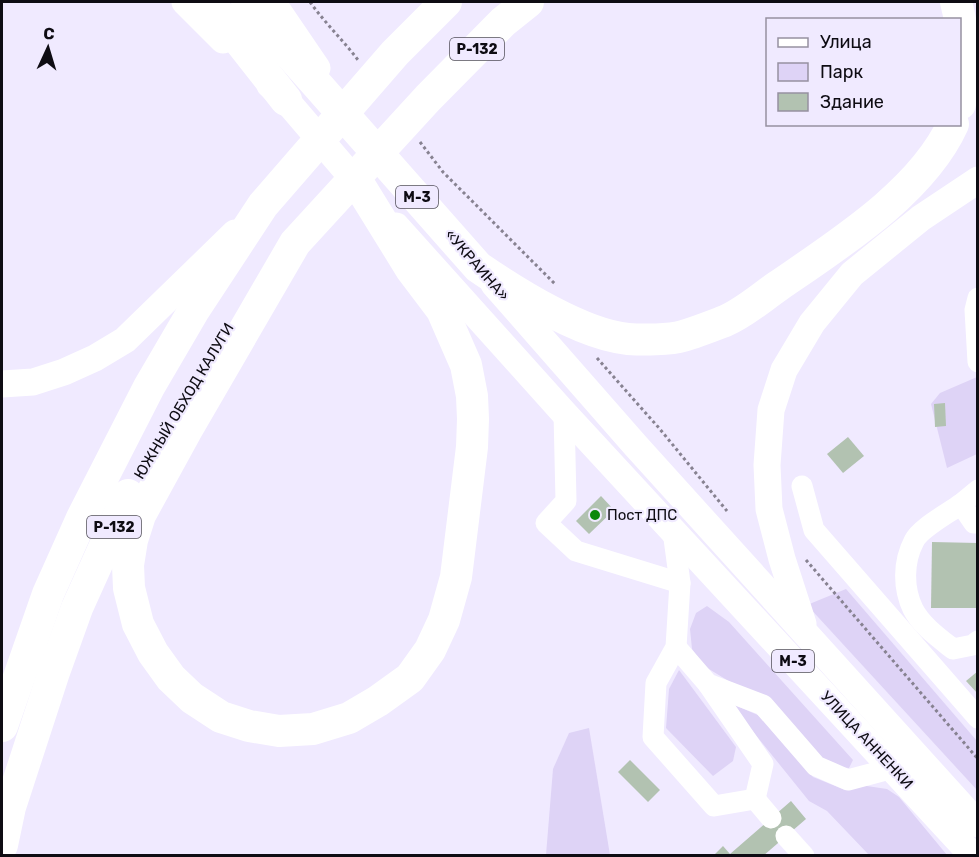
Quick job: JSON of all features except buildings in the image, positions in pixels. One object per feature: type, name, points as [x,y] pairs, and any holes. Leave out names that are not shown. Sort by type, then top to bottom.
[{"type":"highway","name":"М-3","points":[[208,2],[286,100]]},
{"type":"highway","name":"«УКРАИНА»","points":[[247,2],[282,45],[478,267]]},
{"type":"highway","points":[[394,53],[446,2]]},
{"type":"highway","name":"Р-132","points":[[295,243],[428,98],[503,22],[528,2]]},
{"type":"highway","points":[[956,2],[960,18]]},
{"type":"highway","points":[[961,21],[963,42],[961,98]]},
{"type":"highway","name":"Р-132","points":[[2,726],[48,594],[106,468],[149,387],[194,310],[264,205],[394,53]]},
{"type":"highway","points":[[478,267],[510,288],[587,329],[627,339],[680,337],[728,320],[829,251],[891,202],[918,176],[946,140],[952,126]]},
{"type":"highway","points":[[295,243],[140,515],[132,540],[128,565],[129,588],[138,624],[153,653],[171,678],[192,698],[222,717],[249,726],[279,730],[313,729],[349,718],[410,678],[430,650],[444,620],[456,577],[472,447],[472,396],[466,365],[442,310],[411,269],[361,189]]},
{"type":"highway","name":"ЮЖНЫЙ ОБХОД КАЛУГИ","points":[[2,845],[10,807],[54,672],[78,608],[135,482],[177,407],[233,320],[295,243]]},
{"type":"main road","points":[[185,2],[286,100]]},
{"type":"main road","points":[[272,2],[355,127]]},
{"type":"main road","points":[[394,53],[429,2]]},
{"type":"main road","name":"М-3","points":[[286,100],[361,189],[564,413]]},
{"type":"main road","points":[[807,634],[782,559],[769,509],[767,465],[771,410],[784,370],[812,323],[852,274],[921,218],[978,180]]},
{"type":"main road","points":[[2,384],[33,382],[64,372],[96,358],[125,340],[264,205]]},
{"type":"main road","name":"«УКРАИНА»","points":[[478,267],[636,446]]},
{"type":"main road","name":"УЛИЦА АННЕНКИ","points":[[564,413],[973,855]]},
{"type":"main road","name":"УЛИЦА АННЕНКИ","points":[[636,446],[978,824]]},
{"type":"lane","points":[[978,298],[975,310],[978,362]]},
{"type":"lane","points":[[564,413],[566,501],[546,524],[576,551],[680,583]]},
{"type":"lane","points":[[802,486],[814,530],[978,718]]},
{"type":"lane","points":[[978,523],[974,523],[969,497],[914,540],[904,574],[914,610],[934,634],[953,649],[973,645],[978,641]]},
{"type":"lane","points":[[673,531],[680,583],[676,647],[656,684],[653,737],[714,806],[755,799]]},
{"type":"lane","points":[[676,647],[708,684],[763,764],[755,799]]},
{"type":"lane","points":[[946,683],[945,672],[953,649]]},
{"type":"lane","points":[[708,684],[763,705],[816,766],[848,780],[893,768]]},
{"type":"lane","points":[[755,799],[771,818]]},
{"type":"lane","points":[[786,836],[804,855]]},
{"type":"path","points":[[310,2],[362,65]]},
{"type":"path","points":[[416,136],[443,172],[561,289]]},
{"type":"path","points":[[587,329],[591,351],[659,428],[732,517]]},
{"type":"path","points":[[782,559],[808,560],[978,759]]},
{"type":"green space","points":[[977,377],[977,454],[947,468],[931,404],[940,393]]},
{"type":"green space","points":[[846,589],[977,741],[977,790],[807,605]]},
{"type":"green space","points":[[707,606],[729,622],[853,760],[849,768],[825,766],[763,702],[704,666],[692,649],[690,629],[696,613]]},
{"type":"green space","points":[[679,670],[736,747],[733,761],[713,776],[666,728],[669,689]]},
{"type":"green space","points":[[730,703],[760,716],[813,777],[845,790],[860,785],[887,789],[899,797],[947,855],[869,855],[827,811],[809,801]]},
{"type":"green space","points":[[589,728],[610,855],[546,855],[553,769],[569,733]]},
{"type":"place","name":"Пост ДПС","points":[[595,515]]}]
